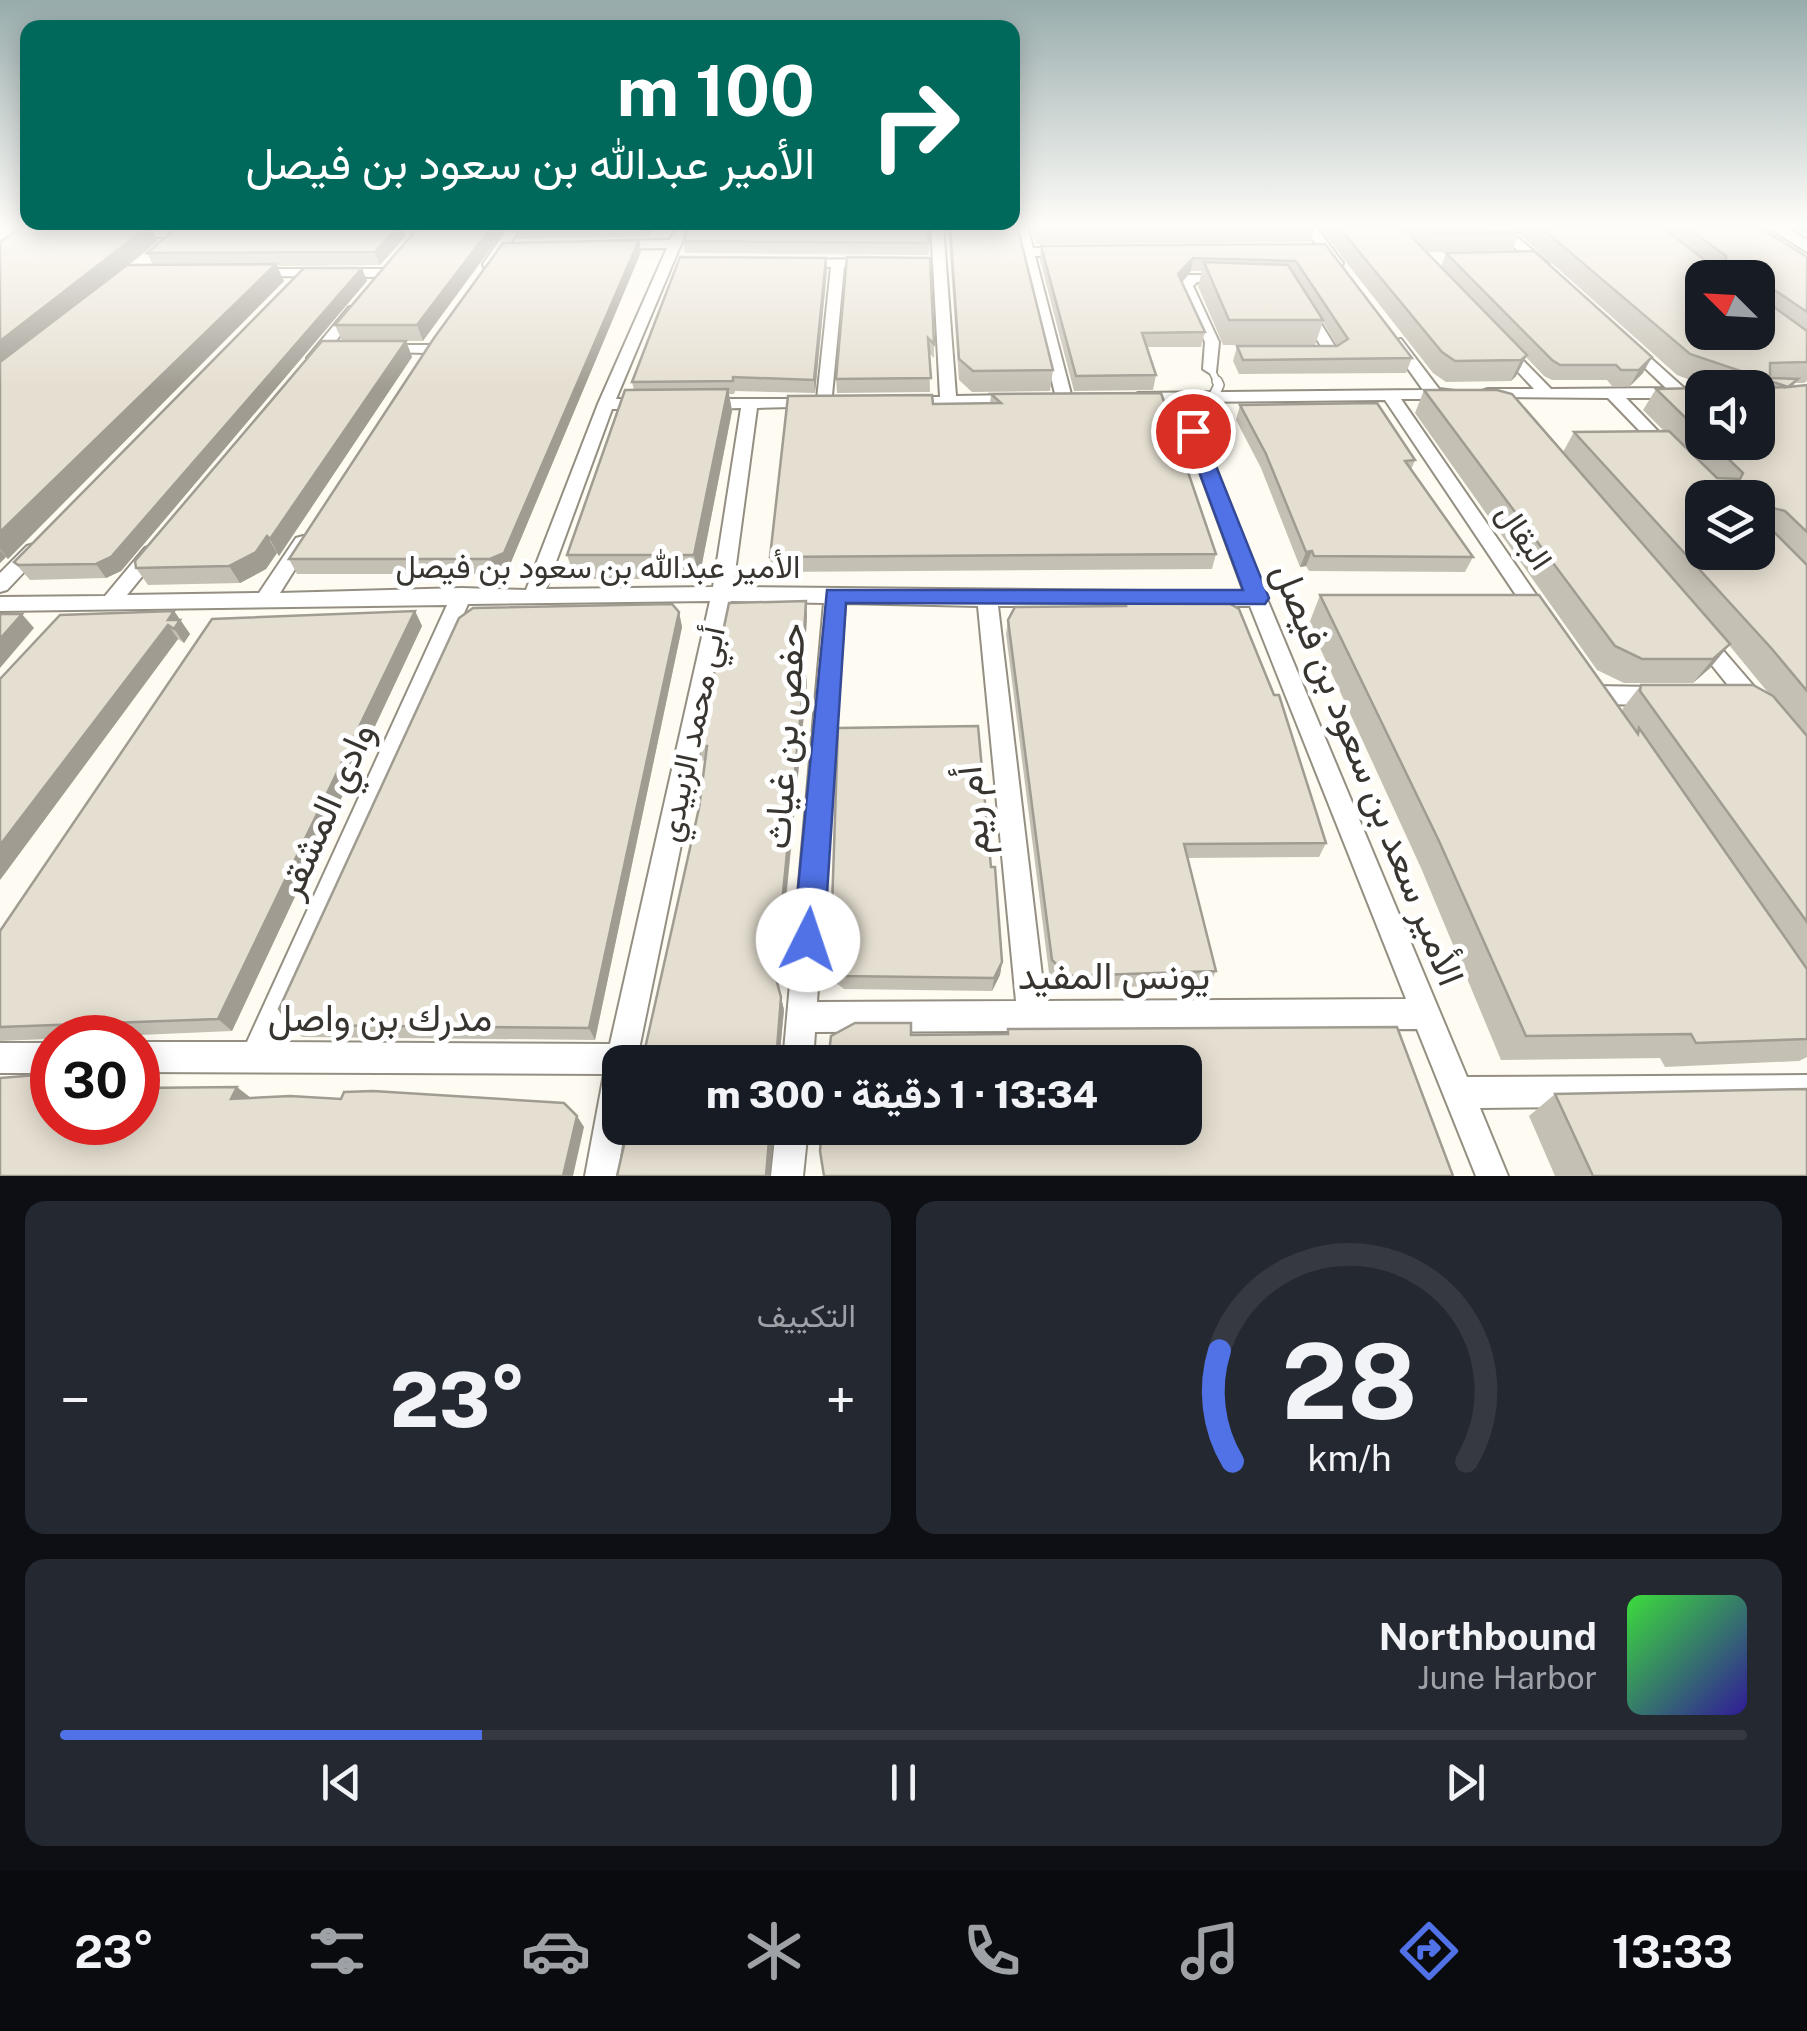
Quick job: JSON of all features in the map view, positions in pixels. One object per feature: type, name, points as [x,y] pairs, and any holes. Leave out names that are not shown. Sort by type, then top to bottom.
[{"type":"street","points":[[291,287],[298,280]]},
{"type":"street","points":[[372,288],[379,280]]},
{"type":"street","points":[[534,595],[657,280]]},
{"type":"street","points":[[606,404],[833,403],[837,280]]},
{"type":"street","points":[[931,280],[948,402]]},
{"type":"street","points":[[1036,280],[1064,398]]},
{"type":"street","points":[[1208,280],[1187,281],[1212,342],[1212,361],[1232,353]]},
{"type":"street","points":[[1558,280],[1561,283]]},
{"type":"street","points":[[1296,296],[1332,354],[1312,354]]},
{"type":"street","points":[[296,380],[330,349],[360,303]]},
{"type":"street","points":[[1381,322],[1436,394]]},
{"type":"street","points":[[1614,332],[1681,394]]},
{"type":"street","points":[[1496,340],[1546,393]]},
{"type":"street","points":[[376,349],[434,341],[418,366]]},
{"type":"street","points":[[1122,398],[1436,394],[1504,402],[1546,393],[1685,394]]},
{"type":"street","points":[[1612,393],[1676,458]]},
{"type":"street","name":"البقال","points":[[1390,395],[1552,632]]},
{"type":"street","points":[[1045,399],[1084,398]]},
{"type":"street","name":"الأمير سعد بن سعود بن فيصل","points":[[1180,398],[1492,1176]]},
{"type":"street","points":[[895,402],[1026,399]]},
{"type":"street","name":"أبي محمد الزبيدي","points":[[625,1045],[722,594],[750,404]]},
{"type":"street","points":[[266,599],[309,532]]},
{"type":"street","points":[[0,585],[42,542]]},
{"type":"street","points":[[109,604],[159,544]]},
{"type":"street","name":"الأمير عبدالله بن سعود بن فيصل","points":[[0,604],[70,612],[109,604],[462,595],[1257,598]]},
{"type":"street","name":"وادي المشقر","points":[[256,1056],[462,595]]},
{"type":"street","name":"حفص بن غياث","points":[[800,1045],[835,595]]},
{"type":"street","name":"أم ريم","points":[[988,599],[1032,1016]]},
{"type":"street","points":[[206,633],[228,601]]},
{"type":"street","points":[[1686,620],[1772,723]]},
{"type":"street","points":[[1594,695],[1682,696]]},
{"type":"street","points":[[1715,696],[1749,696]]},
{"type":"street","name":"يونس المفيد","points":[[802,1017],[1425,1014]]},
{"type":"street","name":"مدرك بن واصل","points":[[160,1057],[602,1063]]},
{"type":"street","points":[[0,1058],[30,1058]]},
{"type":"street","points":[[1460,1093],[1807,1090]]},
{"type":"street","name":"أبي محمد الزبيدي","points":[[601,1176],[606,1145]]},
{"type":"street","points":[[788,1176],[791,1145]]},
{"type":"lane","points":[[1212,361],[1220,385],[1213,397]]},
{"type":"building","points":[[0,280],[79,280],[0,341]]},
{"type":"building","points":[[108,280],[260,280],[0,532],[0,362]]},
{"type":"building","points":[[292,280],[352,280],[111,557],[96,564],[14,562]]},
{"type":"building","points":[[373,280],[451,280],[417,325],[335,325]]},
{"type":"building","points":[[476,280],[622,280],[504,553],[490,559],[289,559]]},
{"type":"building","points":[[671,280],[824,280],[814,380],[733,377],[733,381],[632,382]]},
{"type":"building","points":[[845,280],[931,280],[934,344],[928,338],[931,378],[836,379]]},
{"type":"building","points":[[954,280],[1031,280],[1053,370],[973,371],[959,359]]},
{"type":"building","points":[[1050,280],[1181,280],[1205,332],[1142,333],[1156,375],[1076,376]]},
{"type":"building","points":[[1212,280],[1297,280],[1323,320],[1229,320]]},
{"type":"building","points":[[1309,280],[1352,280],[1412,358],[1243,360],[1237,346],[1337,346],[1348,339]]},
{"type":"building","points":[[1382,280],[1454,280],[1527,355],[1521,360],[1455,361],[1442,352]]},
{"type":"building","points":[[1473,280],[1566,280],[1652,357],[1639,370],[1621,370],[1616,365],[1560,365]]},
{"type":"building","points":[[1603,280],[1685,280],[1685,350]]},
{"type":"building","points":[[1775,280],[1807,280],[1807,312],[1775,290]]},
{"type":"building","points":[[1775,308],[1807,331],[1807,362],[1770,363],[1770,370],[1738,370],[1685,350],[1775,350]]},
{"type":"building","points":[[322,341],[406,341],[270,539],[267,536],[256,552],[229,566],[136,568],[135,561]]},
{"type":"building","points":[[1775,378],[1798,379],[1788,387],[1775,383]]},
{"type":"building","points":[[1807,385],[1807,532],[1785,511],[1775,508],[1775,480],[1685,480],[1685,554],[1574,432],[1669,431],[1685,447],[1685,460],[1699,460],[1717,478],[1740,479],[1743,473],[1730,460],[1775,460],[1775,387]]},
{"type":"building","points":[[1685,388],[1685,417],[1656,389]]},
{"type":"building","points":[[728,389],[694,555],[567,555],[625,390]]},
{"type":"building","points":[[1424,390],[1497,390],[1512,394],[1730,644],[1713,659],[1642,659],[1615,646]]},
{"type":"building","points":[[1161,393],[1216,554],[770,557],[788,396],[932,395],[933,404],[1001,403],[991,394]]},
{"type":"building","points":[[1377,403],[1415,460],[1405,461],[1473,557],[1314,556],[1312,551],[1306,552],[1266,454],[1240,405]]},
{"type":"building","points":[[1775,533],[1807,565],[1807,691],[1700,570],[1775,570]]},
{"type":"building","points":[[1320,595],[1539,595],[1638,734],[1639,728],[1807,969],[1807,1039],[1696,1043],[1691,1034],[1526,1036],[1439,841]]},
{"type":"building","points":[[806,601],[805,669],[775,975],[781,997],[777,1045],[646,1045],[699,808],[707,746],[699,746],[729,603]]},
{"type":"building","points":[[1124,601],[1227,602],[1239,609],[1274,695],[1279,695],[1326,843],[1184,844],[1216,971],[1068,976],[1052,960],[1008,620],[1015,607],[1126,606]]},
{"type":"building","points":[[672,604],[679,612],[589,1028],[290,1025],[279,1009],[459,618],[473,608]]},
{"type":"building","points":[[174,611],[168,620],[180,620],[174,629],[168,625],[0,845],[0,679],[60,615]]},
{"type":"building","points":[[415,611],[218,1019],[160,1021],[160,1015],[30,1015],[30,1026],[0,1027],[0,931],[212,619]]},
{"type":"building","points":[[0,614],[22,614],[0,639]]},
{"type":"building","points":[[1641,685],[1753,685],[1773,696],[1807,736],[1807,922],[1640,691]]},
{"type":"building","points":[[978,726],[1002,962],[994,978],[843,976],[830,967],[838,728]]},
{"type":"building","points":[[855,1023],[911,1023],[911,1035],[1008,1034],[1008,1029],[1397,1027],[1453,1176],[824,1176],[821,1145],[1202,1145],[1202,1045],[830,1045],[831,1036]]},
{"type":"building","points":[[30,1076],[30,1145],[160,1145],[160,1088],[237,1087],[231,1099],[341,1099],[344,1092],[373,1091],[564,1103],[577,1116],[563,1176],[0,1176],[0,1078]]},
{"type":"building","points":[[1807,1089],[1807,1176],[1593,1176],[1555,1094]]},
{"type":"building","points":[[624,1145],[769,1145],[766,1176],[617,1176]]},
{"type":"route","points":[[808,940],[835,595],[1257,598],[1193,431]]}]
